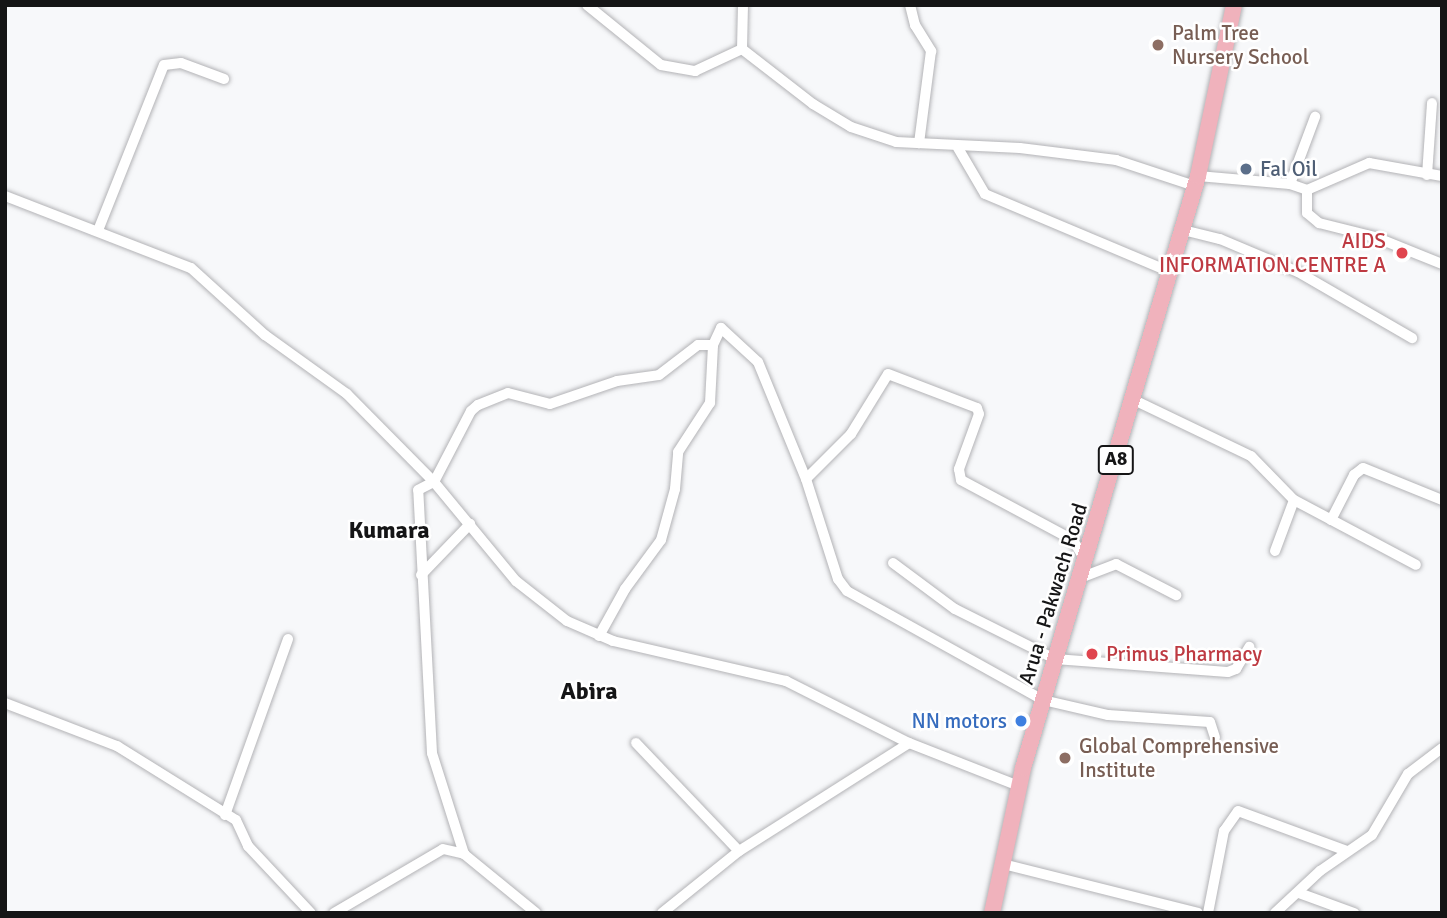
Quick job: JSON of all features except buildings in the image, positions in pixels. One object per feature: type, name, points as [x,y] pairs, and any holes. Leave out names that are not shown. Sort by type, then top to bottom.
[{"type":"main road","name":"Arua - Pakwach Road","points":[[992,913],[1019,786],[1043,700],[1197,181],[1234,5]]},
{"type":"street","points":[[587,5],[668,68],[695,71],[742,49]]},
{"type":"street","points":[[742,49],[743,5]]},
{"type":"street","points":[[910,5],[915,25],[931,51],[919,143]]},
{"type":"street","points":[[742,49],[813,104],[851,127],[897,142],[958,148],[1020,148],[1116,160],[1197,181],[1290,184],[1307,190],[1369,163],[1442,176]]},
{"type":"street","points":[[99,228],[164,65],[181,63],[224,79]]},
{"type":"street","points":[[1427,175],[1432,103]]},
{"type":"street","points":[[1290,184],[1315,117]]},
{"type":"street","points":[[958,148],[985,194],[1171,272]]},
{"type":"street","points":[[1307,190],[1307,214],[1319,223],[1375,237],[1442,264]]},
{"type":"street","points":[[5,196],[99,228],[189,266],[265,335],[337,385],[434,482],[529,594],[599,636],[773,677],[909,743],[1019,786]]},
{"type":"street","points":[[1183,230],[1220,239],[1298,272],[1412,338]]},
{"type":"street","points":[[599,636],[619,598],[661,540],[678,452],[710,402],[713,345],[721,328],[754,355],[806,479],[834,567],[847,591],[1043,700],[1108,715],[1208,722],[1214,727],[1215,737]]},
{"type":"street","points":[[464,854],[432,753],[417,492],[434,482],[471,411],[478,405],[509,393],[550,404],[617,381],[659,375],[698,345],[713,345]]},
{"type":"street","points":[[806,479],[851,434],[888,374],[977,408],[979,414],[959,469],[961,480],[1073,540],[1085,560]]},
{"type":"street","points":[[1134,400],[1250,455],[1294,500],[1416,565]]},
{"type":"street","points":[[1331,520],[1354,475],[1363,468],[1442,500]]},
{"type":"street","points":[[1275,551],[1294,500]]},
{"type":"street","points":[[421,575],[470,524]]},
{"type":"street","points":[[893,563],[955,609],[1055,659],[1228,672],[1236,668],[1249,647]]},
{"type":"street","points":[[1080,578],[1116,564],[1176,595]]},
{"type":"street","points":[[225,815],[288,639]]},
{"type":"street","points":[[5,704],[117,746],[241,824],[248,846],[311,913]]},
{"type":"street","points":[[636,743],[739,851]]},
{"type":"street","points":[[662,913],[739,851],[909,743]]},
{"type":"street","points":[[1275,913],[1381,825],[1408,774],[1442,748]]},
{"type":"street","points":[[1208,913],[1224,831],[1238,811],[1347,851]]},
{"type":"street","points":[[334,913],[437,851],[464,854],[536,913]]},
{"type":"street","points":[[1003,864],[1198,913]]},
{"type":"street","points":[[1299,893],[1354,913]]},
{"type":"place","name":"Palm Tree Nursery School","points":[[1158,45]]},
{"type":"place","name":"Fal Oil","points":[[1246,169]]},
{"type":"place","name":"AIDS INFORMATION.CENTRE A","points":[[1402,253]]},
{"type":"place","name":"Primus Pharmacy","points":[[1092,654]]},
{"type":"place","name":"NN motors","points":[[1021,721]]},
{"type":"place","name":"Global Comprehensive Institute","points":[[1065,758]]},
{"type":"district","name":"Kumara","points":[[389,531]]},
{"type":"district","name":"Abira","points":[[589,692]]}]
